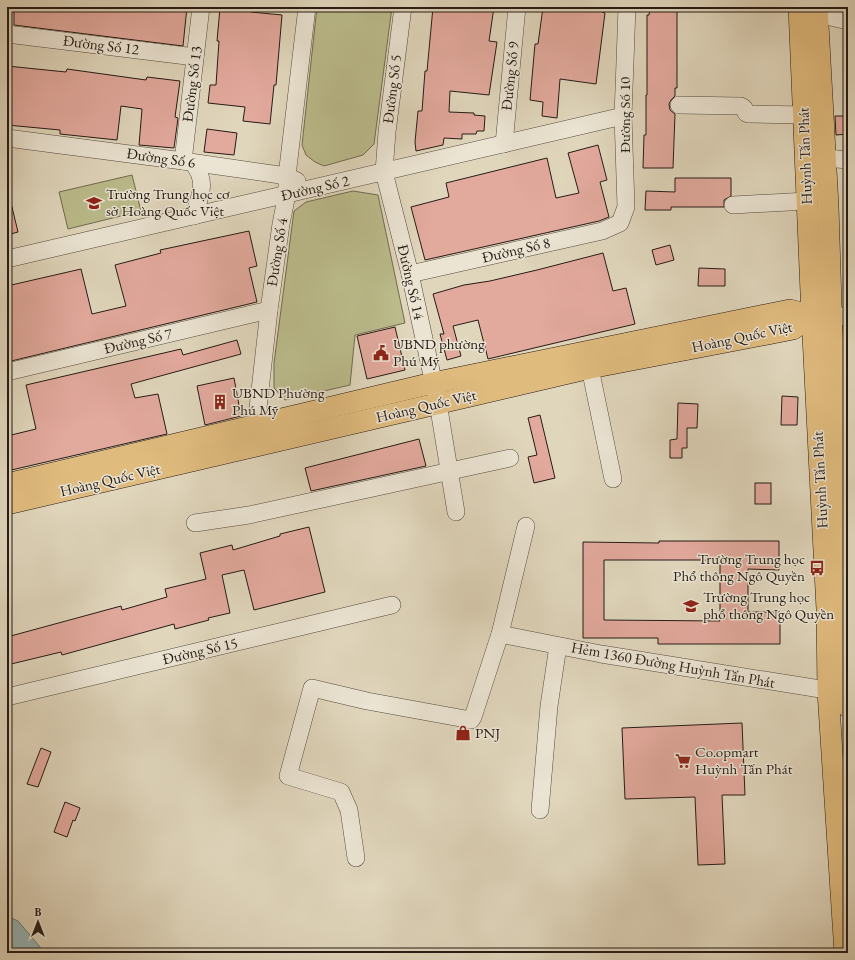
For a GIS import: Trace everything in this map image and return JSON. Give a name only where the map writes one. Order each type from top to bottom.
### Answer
[{"type":"main road","name":"Huỳnh Tấn Phát","points":[[811,9],[810,49],[804,115],[807,201],[830,316]]},
{"type":"main road","name":"Huỳnh Tấn Phát","points":[[810,49],[826,158],[830,316],[827,609],[841,697],[845,953]]},
{"type":"main road","name":"Hoàng Quốc Việt","points":[[7,484],[433,383],[790,310],[830,316]]},
{"type":"main road","name":"Hoàng Quốc Việt","points":[[7,504],[590,368],[793,329],[830,316]]},
{"type":"street","name":"Đường Số 13","points":[[188,162],[195,57],[201,7]]},
{"type":"street","name":"Đường Số 4","points":[[256,426],[269,310],[281,224],[287,194],[287,176],[307,7]]},
{"type":"street","name":"Đường Số 5","points":[[384,172],[387,132],[403,7]]},
{"type":"street","name":"Đường Số 9","points":[[504,144],[517,7]]},
{"type":"street","name":"Đường Số 10","points":[[620,223],[626,207],[623,116],[627,7]]},
{"type":"street","points":[[811,9],[848,21]]},
{"type":"street","name":"Đường Số 12","points":[[7,34],[195,57]]},
{"type":"street","points":[[679,105],[741,106],[748,114],[804,115]]},
{"type":"street","name":"Đường Số 2","points":[[7,259],[623,116]]},
{"type":"street","name":"Đường Số 6","points":[[7,138],[287,176],[311,189]]},
{"type":"street","points":[[826,158],[848,160]]},
{"type":"street","points":[[188,162],[199,170],[201,178],[202,190],[194,216]]},
{"type":"street","name":"Đường Số 14","points":[[384,172],[410,274],[438,403],[456,512]]},
{"type":"street","points":[[733,206],[807,201]]},
{"type":"street","name":"Đường Số 8","points":[[410,274],[602,231],[620,223]]},
{"type":"street","name":"Đường Số 7","points":[[7,372],[269,310]]},
{"type":"street","points":[[590,368],[614,479]]},
{"type":"street","points":[[195,523],[257,513],[510,458]]},
{"type":"street","points":[[356,858],[349,810],[340,792],[288,776],[312,688],[367,701],[471,720],[474,717],[500,634],[526,526]]},
{"type":"street","name":"Đường Số 15","points":[[7,697],[392,605]]},
{"type":"street","name":"Hẻm 1360 Đường Huỳnh Tấn Phát","points":[[500,634],[601,654],[841,697]]},
{"type":"street","points":[[540,810],[549,706],[558,646]]},
{"type":"green space","points":[[317,7],[392,7],[374,144],[363,155],[324,166],[315,162],[306,155],[302,145]]},
{"type":"green space","points":[[132,175],[141,211],[68,229],[59,192]]},
{"type":"green space","points":[[353,191],[378,195],[405,323],[355,335],[350,385],[285,400],[274,388],[274,363],[294,211],[306,202]]},
{"type":"water","points":[[7,916],[18,921],[45,953],[7,953]]},
{"type":"building","points":[[14,7],[187,7],[183,46],[14,25]]},
{"type":"building","points":[[433,7],[494,7],[489,41],[497,42],[489,95],[450,91],[449,112],[474,113],[474,115],[485,116],[484,131],[477,131],[476,134],[462,134],[462,139],[444,138],[443,145],[416,151],[415,142],[418,111],[422,111],[425,71],[427,71]]},
{"type":"building","points":[[543,7],[602,7],[602,12],[605,13],[596,84],[560,79],[557,118],[542,116],[543,102],[530,100],[535,44],[538,44]]},
{"type":"building","points":[[650,7],[677,7],[677,88],[675,88],[675,96],[669,104],[670,110],[675,114],[673,168],[643,168],[644,135],[646,135],[647,15],[649,15]]},
{"type":"building","points":[[220,8],[251,10],[251,12],[282,15],[276,85],[274,85],[270,124],[243,121],[245,107],[208,103],[210,85],[216,85],[219,41],[217,41]]},
{"type":"building","points":[[7,66],[66,72],[67,69],[146,80],[147,77],[180,81],[175,117],[178,118],[174,148],[139,145],[142,109],[121,106],[117,140],[60,134],[60,130],[7,125]]},
{"type":"building","points":[[835,116],[848,116],[848,134],[836,135]]},
{"type":"building","points":[[207,129],[237,133],[234,155],[204,152]]},
{"type":"building","points":[[598,145],[607,180],[600,182],[609,217],[599,221],[425,260],[411,207],[449,197],[446,183],[547,158],[556,198],[579,193],[568,153]]},
{"type":"building","points":[[675,178],[731,178],[731,196],[724,200],[724,207],[671,207],[671,210],[645,210],[646,191],[675,192]]},
{"type":"building","points":[[7,203],[11,203],[18,232],[7,235]]},
{"type":"building","points":[[249,231],[257,266],[249,268],[257,302],[7,362],[7,286],[81,269],[92,314],[126,306],[115,265],[161,253],[160,250]]},
{"type":"building","points":[[670,245],[674,260],[656,265],[652,250]]},
{"type":"building","points":[[603,253],[613,291],[626,288],[635,324],[488,359],[478,320],[453,326],[461,356],[447,360],[440,334],[444,334],[433,294],[464,285],[490,281]]},
{"type":"building","points":[[699,268],[725,269],[725,286],[698,286]]},
{"type":"building","name":"UBND phường Phú Mỹ","points":[[395,327],[405,370],[367,379],[357,336]]},
{"type":"building","points":[[237,340],[241,354],[131,384],[135,398],[158,394],[167,434],[7,471],[7,436],[36,429],[26,385],[181,349],[183,355]]},
{"type":"building","name":"UBND Phường Phú Mỹ","points":[[234,378],[241,416],[205,425],[197,386]]},
{"type":"building","points":[[782,396],[798,397],[797,425],[781,425]]},
{"type":"building","points":[[678,403],[698,404],[697,428],[687,428],[687,448],[682,448],[682,458],[670,458],[670,440],[677,439]]},
{"type":"building","points":[[540,415],[555,478],[534,483],[528,457],[537,455],[528,418]]},
{"type":"building","points":[[419,439],[426,466],[311,491],[305,468]]},
{"type":"building","points":[[755,483],[771,483],[771,504],[755,504]]},
{"type":"building","points":[[309,527],[325,592],[254,610],[244,570],[222,575],[230,613],[208,618],[209,620],[175,629],[174,624],[62,655],[61,652],[7,665],[7,637],[121,606],[122,610],[167,597],[165,589],[206,579],[200,553],[232,545],[233,550],[280,536],[280,534]]},
{"type":"building","points":[[659,541],[779,541],[779,570],[748,569],[748,612],[780,612],[780,644],[658,644],[658,638],[583,638],[583,542],[659,543]],"holes":[[[604,560],[720,560],[720,621],[604,620]]]},
{"type":"building","name":"Co.opmart Huỳnh Tấn Phát","points":[[742,723],[745,795],[722,795],[725,864],[698,865],[695,797],[625,799],[622,728]]},
{"type":"building","points":[[41,748],[51,752],[38,787],[27,784]]},
{"type":"building","points":[[65,802],[80,808],[75,821],[73,820],[67,837],[54,832]]},
{"type":"place","name":"Trường Trung học cơ sở Hoàng Quốc Việt","points":[[94,203]]},
{"type":"place","name":"UBND phường Phú Mỹ","points":[[381,353]]},
{"type":"place","name":"UBND Phường Phú Mỹ","points":[[220,402]]},
{"type":"place","name":"Trường Trung học Phổ thông Ngô Quyền","points":[[817,568]]},
{"type":"place","name":"Trường Trung học phổ thông Ngô Quyền","points":[[691,606]]},
{"type":"place","name":"PNJ","points":[[463,733]]},
{"type":"place","name":"Co.opmart Huỳnh Tấn Phát","points":[[683,761]]}]
